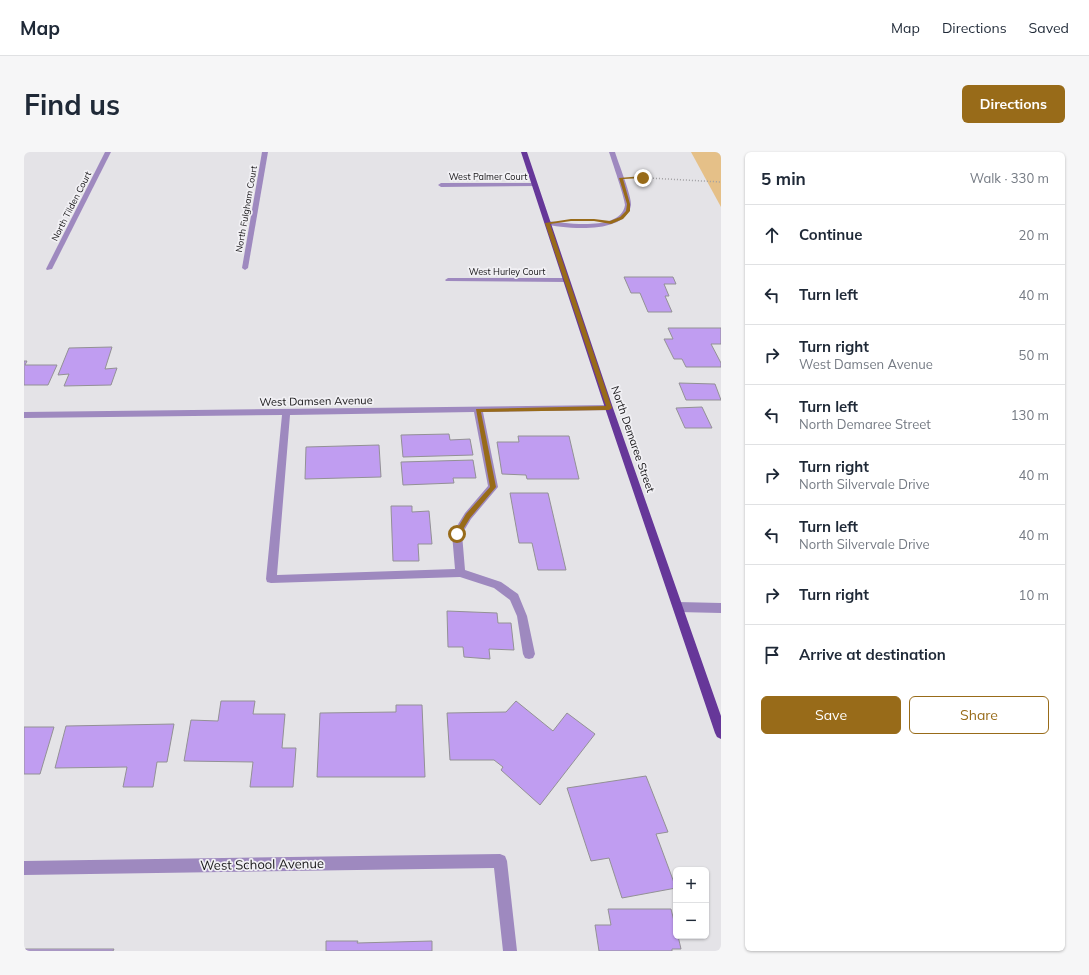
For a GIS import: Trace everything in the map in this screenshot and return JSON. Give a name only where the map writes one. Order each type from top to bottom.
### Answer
[{"type":"main road","name":"North Demaree Street","points":[[524,152],[609,408],[721,733]]},
{"type":"street","name":"North Tilden Court","points":[[49,269],[108,152]]},
{"type":"street","name":"North Fulgham Court","points":[[245,268],[265,152]]},
{"type":"street","points":[[547,223],[574,226],[597,226],[622,218],[628,211],[628,204],[612,152]]},
{"type":"street","name":"West Palmer Court","points":[[441,185],[535,185]]},
{"type":"street","name":"West Hurley Court","points":[[448,280],[567,280]]},
{"type":"street","name":"West Damsen Avenue","points":[[24,415],[609,408]]},
{"type":"street","points":[[460,573],[457,534],[468,516],[493,487],[478,410]]},
{"type":"street","points":[[286,412],[271,579],[460,573],[497,584],[514,597],[522,616],[529,654]]},
{"type":"street","points":[[678,607],[721,608]]},
{"type":"street","name":"West School Avenue","points":[[24,868],[500,861],[510,951]]},
{"type":"path","points":[[621,178],[721,182]]},
{"type":"shaded area","points":[[691,152],[721,152],[721,207]]},
{"type":"building","points":[[624,277],[673,277],[676,284],[664,284],[669,296],[665,296],[672,312],[648,312],[640,293],[631,293]]},
{"type":"building","points":[[668,328],[721,328],[721,344],[711,344],[721,363],[721,367],[686,367],[682,359],[674,359],[664,339],[673,339]]},
{"type":"building","points":[[112,347],[105,369],[117,368],[111,385],[64,386],[69,374],[58,375],[69,348]]},
{"type":"building","points":[[24,361],[27,361],[25,365],[57,365],[48,385],[24,385]]},
{"type":"building","points":[[679,383],[715,384],[721,400],[686,400]]},
{"type":"building","points":[[702,407],[712,428],[685,428],[676,408]]},
{"type":"building","points":[[449,434],[450,440],[470,439],[473,455],[403,457],[401,435]]},
{"type":"building","points":[[518,436],[569,436],[579,479],[527,479],[526,475],[502,474],[497,442],[519,442]]},
{"type":"building","points":[[379,445],[381,477],[305,479],[306,447]]},
{"type":"building","points":[[473,460],[476,478],[453,478],[454,483],[403,485],[401,462]]},
{"type":"building","points":[[510,493],[548,493],[566,570],[538,570],[532,543],[519,543]]},
{"type":"building","points":[[391,506],[412,506],[412,512],[429,511],[432,544],[418,544],[419,561],[393,561]]},
{"type":"building","points":[[447,611],[497,613],[498,623],[511,623],[514,650],[489,649],[490,659],[464,657],[463,647],[448,647]]},
{"type":"building","points":[[221,701],[255,701],[253,714],[285,714],[282,748],[296,748],[293,787],[250,787],[253,762],[184,761],[191,720],[218,721]]},
{"type":"building","points":[[516,701],[553,731],[567,713],[595,734],[540,805],[501,770],[503,767],[494,760],[450,760],[447,713],[506,712]]},
{"type":"building","points":[[396,705],[422,705],[425,777],[317,777],[320,713],[396,712]]},
{"type":"building","points":[[174,724],[167,762],[157,762],[153,787],[123,787],[127,767],[55,768],[66,726]]},
{"type":"building","points":[[24,727],[54,727],[40,774],[24,774]]},
{"type":"building","points":[[646,776],[668,832],[656,834],[673,880],[673,889],[622,898],[609,858],[591,861],[567,788]]},
{"type":"building","points":[[608,909],[671,909],[673,917],[673,939],[679,939],[681,949],[672,949],[672,951],[599,951],[595,925],[611,925]]},
{"type":"building","points":[[326,941],[358,941],[357,943],[432,941],[432,951],[326,951]]},
{"type":"building","points":[[24,949],[114,949],[113,951],[24,951]]},
{"type":"route","points":[[457,534],[468,516],[493,487],[478,410],[609,408],[547,223],[571,220],[611,222],[622,218],[628,211],[628,204],[621,178],[643,178]]}]
